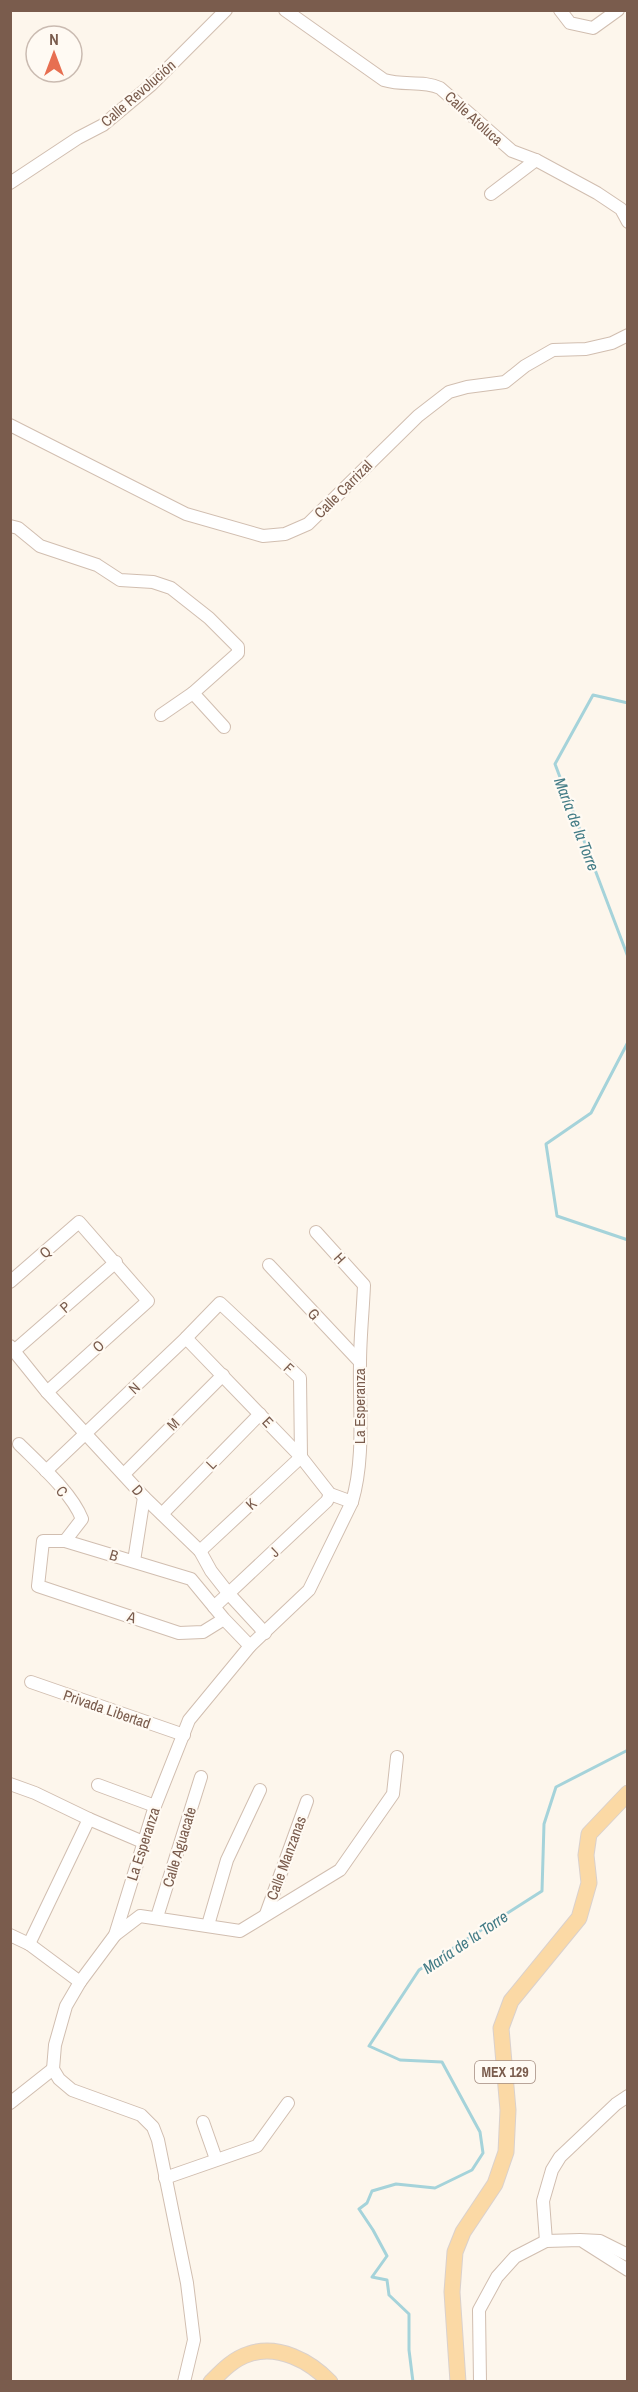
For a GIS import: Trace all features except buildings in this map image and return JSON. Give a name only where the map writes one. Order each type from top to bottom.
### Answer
[{"type":"main road","name":"MEX 129","points":[[458,2382],[452,2292],[455,2252],[463,2232],[495,2184],[506,2152],[508,2110],[501,2028],[511,2001],[579,1918],[589,1883],[586,1856],[589,1834],[627,1793]]},
{"type":"main road","points":[[211,2382],[230,2364],[249,2354],[265,2352],[283,2353],[302,2360],[330,2382]]},
{"type":"street","name":"Calle Revolución","points":[[10,183],[78,138],[103,125],[151,85],[226,10]]},
{"type":"street","name":"Calle Atoluca","points":[[285,10],[384,80],[397,84],[431,84],[441,88],[512,151],[536,160],[597,193],[621,209],[627,222]]},
{"type":"street","points":[[560,10],[570,23],[593,27],[618,10]]},
{"type":"street","points":[[491,194],[536,160]]},
{"type":"street","name":"Calle Carrizal","points":[[10,425],[186,514],[263,536],[285,534],[308,524],[418,416],[449,393],[467,387],[505,382],[525,366],[554,350],[586,349],[612,343],[627,335]]},
{"type":"street","points":[[10,526],[18,528],[40,546],[97,565],[120,580],[153,582],[171,588],[208,618],[238,647],[238,653],[193,693],[161,715]]},
{"type":"street","points":[[193,693],[224,727]]},
{"type":"street","name":"Q","points":[[10,1282],[79,1222],[116,1262]]},
{"type":"street","name":"H","points":[[316,1232],[364,1285]]},
{"type":"street","name":"O","points":[[47,1392],[148,1301],[116,1262]]},
{"type":"street","name":"P","points":[[12,1349],[116,1262]]},
{"type":"street","name":"G","points":[[269,1265],[360,1362]]},
{"type":"street","name":"La Esperanza","points":[[53,2069],[55,2045],[66,2006],[80,1982],[115,1935],[155,1806],[189,1720],[250,1646],[309,1590],[352,1502],[356,1487],[360,1438],[360,1362],[364,1285]]},
{"type":"street","name":"N","points":[[46,1471],[220,1303]]},
{"type":"street","name":"F","points":[[220,1303],[300,1378],[301,1457]]},
{"type":"street","name":"E","points":[[186,1338],[301,1457],[330,1494]]},
{"type":"street","name":"D","points":[[12,1349],[47,1392],[144,1497],[200,1551],[211,1571],[229,1594],[265,1633]]},
{"type":"street","name":"M","points":[[124,1474],[223,1375]]},
{"type":"street","name":"L","points":[[162,1514],[260,1414]]},
{"type":"street","name":"C","points":[[20,1444],[79,1510],[82,1519],[65,1541]]},
{"type":"street","name":"K","points":[[200,1551],[301,1457]]},
{"type":"street","points":[[330,1494],[352,1502]]},
{"type":"street","name":"J","points":[[214,1607],[327,1501],[330,1494]]},
{"type":"street","points":[[134,1561],[144,1497]]},
{"type":"street","name":"A","points":[[65,1541],[44,1541],[38,1586],[179,1633],[203,1632],[224,1619]]},
{"type":"street","name":"B","points":[[65,1541],[191,1579],[214,1607]]},
{"type":"street","points":[[214,1607],[250,1646]]},
{"type":"street","name":"Privada Libertad","points":[[31,1682],[184,1735]]},
{"type":"street","points":[[115,1935],[140,1916],[240,1931],[340,1870],[393,1794],[397,1757]]},
{"type":"street","name":"Calle Aguacate","points":[[157,1917],[201,1777]]},
{"type":"street","points":[[10,1784],[143,1842]]},
{"type":"street","points":[[98,1785],[155,1806]]},
{"type":"street","points":[[208,1925],[227,1860],[260,1790]]},
{"type":"street","name":"Calle Manzanas","points":[[266,1914],[307,1801]]},
{"type":"street","points":[[29,1944],[88,1819]]},
{"type":"street","points":[[10,1935],[29,1944],[80,1982]]},
{"type":"street","points":[[10,2103],[53,2069],[59,2079],[72,2090],[141,2115],[153,2127],[158,2140],[187,2283],[194,2340],[184,2382]]},
{"type":"street","points":[[546,2241],[543,2201],[552,2170],[561,2157],[627,2096]]},
{"type":"street","points":[[165,2178],[257,2146],[288,2103]]},
{"type":"street","points":[[203,2122],[216,2159]]},
{"type":"street","points":[[580,2240],[627,2270]]},
{"type":"street","points":[[480,2382],[479,2310],[497,2277],[515,2257],[546,2241],[580,2240],[600,2241],[627,2255]]},
{"type":"waterway","name":"María de la Torre","points":[[628,703],[593,695],[555,764],[628,957]]},
{"type":"waterway","name":"María de la Torre","points":[[628,1042],[591,1113],[546,1144],[557,1216],[628,1240]]},
{"type":"waterway","name":"María de la Torre","points":[[413,2382],[409,2350],[409,2314],[389,2295],[387,2280],[372,2277],[387,2256],[359,2209],[367,2203],[372,2191],[396,2184],[435,2188],[472,2170],[483,2153],[480,2132],[442,2062],[400,2060],[369,2046],[419,1970],[542,1891],[544,1824],[556,1787],[628,1750]]}]
